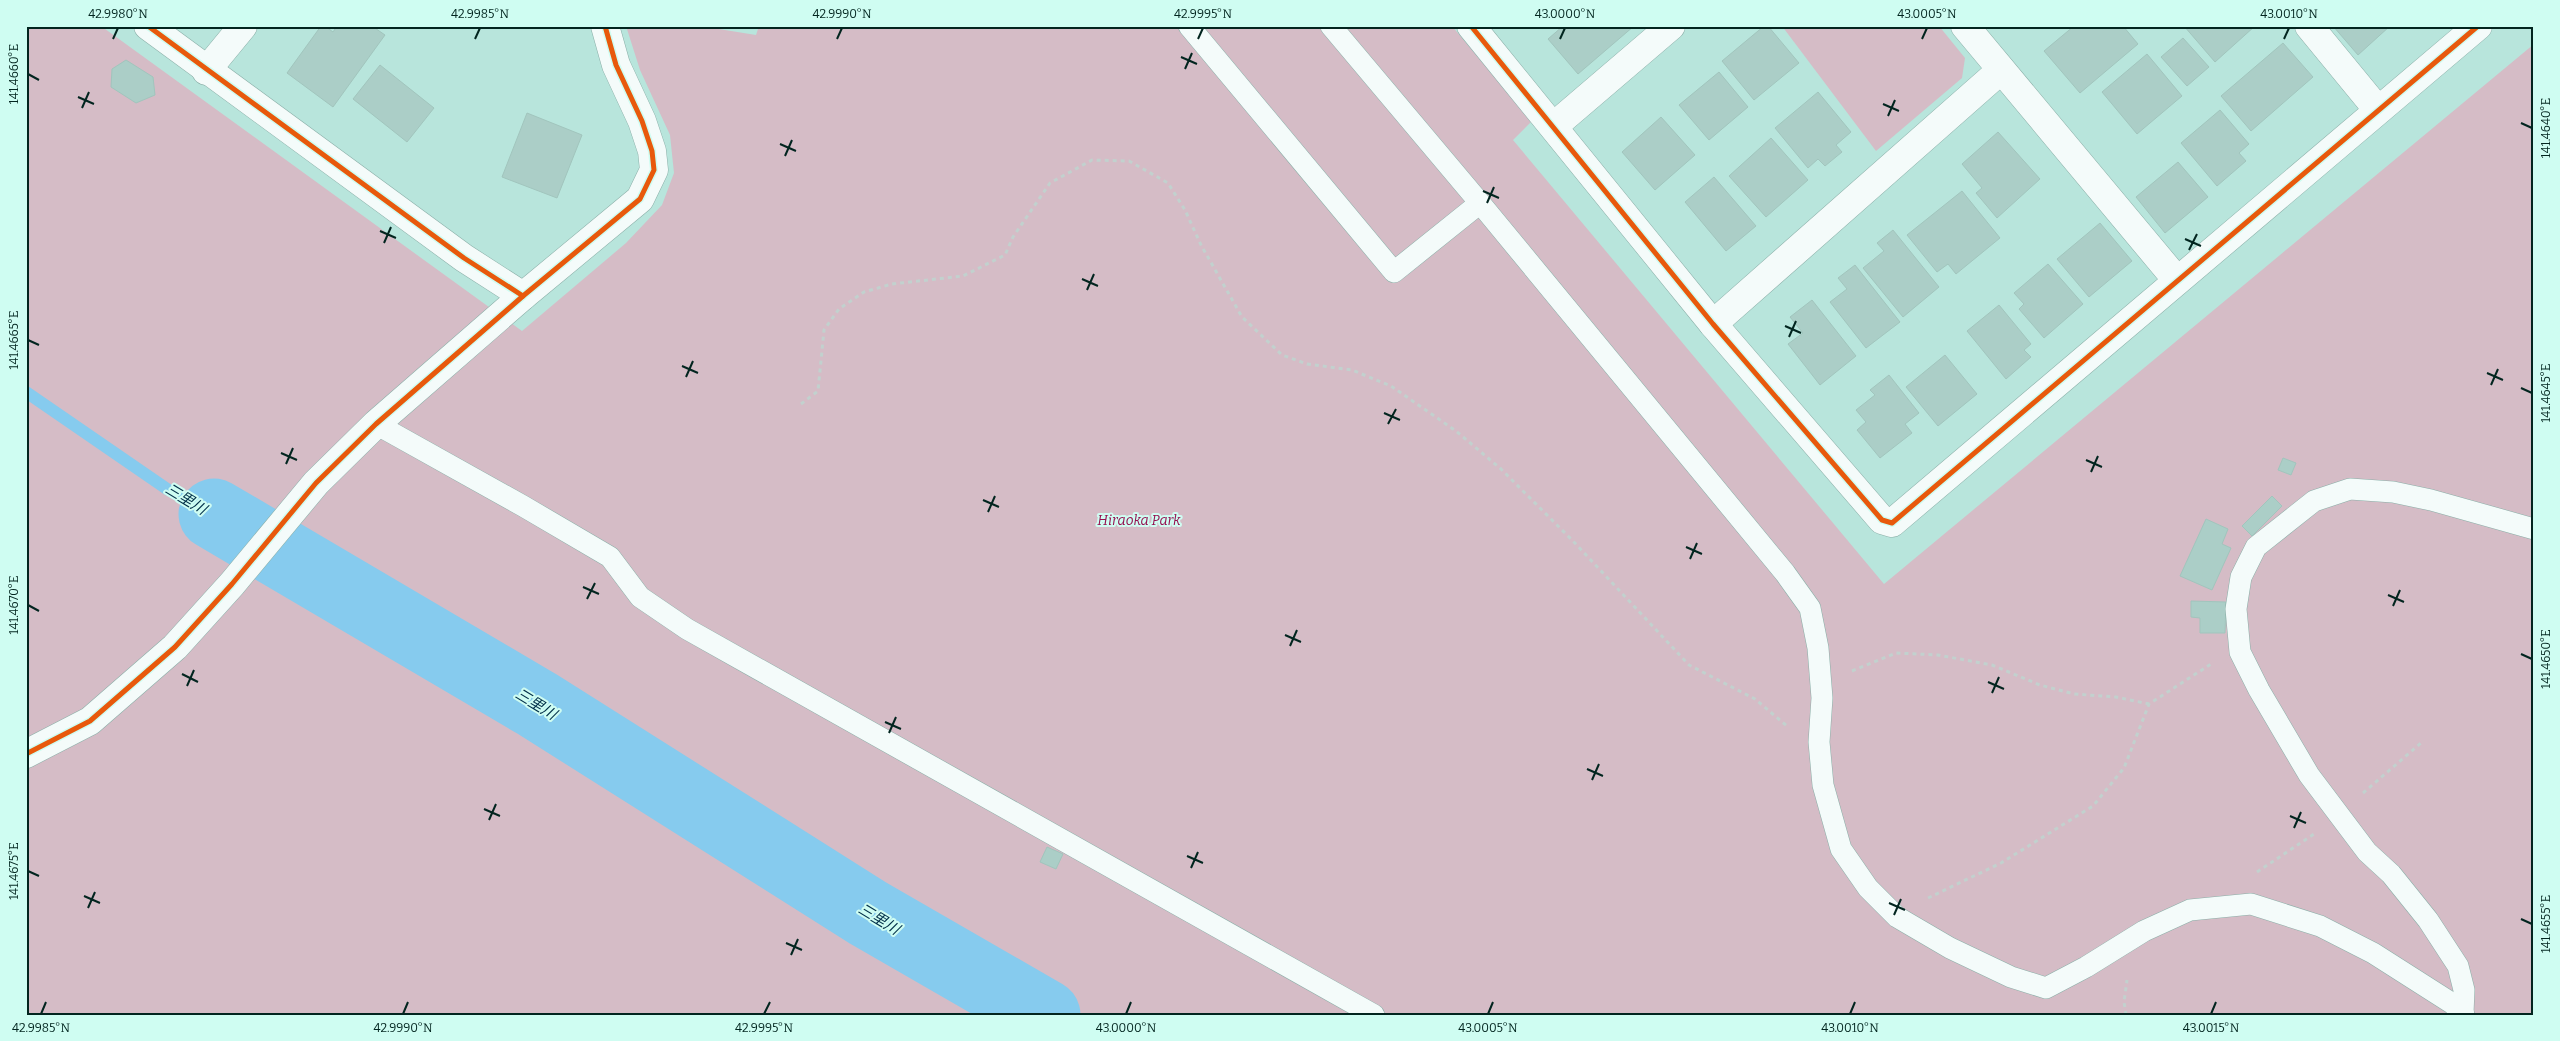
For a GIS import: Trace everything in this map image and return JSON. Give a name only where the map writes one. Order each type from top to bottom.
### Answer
[{"type":"street","points":[[148,26],[206,71],[464,258],[523,296]]},
{"type":"street","points":[[206,71],[243,26]]},
{"type":"street","points":[[26,754],[90,722],[175,647],[232,584],[316,483],[376,424],[523,296],[640,199],[654,170],[652,151],[642,121],[616,65],[605,26]]},
{"type":"street","points":[[1471,26],[1713,324],[1882,520],[1892,523],[2176,279],[2478,26]]},
{"type":"street","points":[[1554,126],[1671,26]]},
{"type":"street","points":[[1965,26],[2176,279]]},
{"type":"street","points":[[2309,26],[2378,110]]},
{"type":"street","points":[[1713,324],[2001,70]]},
{"type":"lane","points":[[1189,26],[1394,272],[1480,203]]},
{"type":"lane","points":[[1331,26],[1480,203],[1785,574],[1810,608],[1818,648],[1821,683],[1820,742],[1823,785],[1841,849],[1868,888],[1893,913],[1950,948],[2011,977],[2046,988],[2086,967],[2144,931],[2190,910],[2251,904],[2320,926],[2373,953],[2453,1004],[2464,1014]]},
{"type":"lane","points":[[376,424],[610,557],[640,597],[687,630],[1374,1015]]},
{"type":"lane","points":[[2464,1014],[2464,990],[2458,966],[2428,920],[2391,874],[2367,852],[2309,775],[2240,652],[2236,609],[2241,577],[2256,546],[2314,501],[2350,489],[2393,492],[2431,500],[2534,529]]},
{"type":"path","points":[[801,404],[818,391],[824,330],[839,309],[864,292],[892,284],[963,276],[1005,255],[1013,237],[1050,183],[1092,160],[1129,161],[1168,183],[1185,210],[1201,245],[1242,317],[1282,355],[1307,364],[1352,370],[1391,386],[1456,431],[1501,469],[1573,541],[1690,665],[1755,699],[1794,732],[1820,742]]},
{"type":"path","points":[[1893,913],[2001,863],[2092,806],[2124,768],[2149,704],[2216,661],[2240,652]]},
{"type":"path","points":[[1821,683],[1896,653],[1938,655],[1992,665],[2040,685],[2074,694],[2116,698],[2149,704]]},
{"type":"green space","name":"Hiraoka Park","points":[[26,26],[101,26],[522,331],[626,243],[662,205],[674,173],[670,135],[640,70],[626,26],[700,26],[756,35],[759,26],[1452,26],[1532,121],[1513,140],[1884,584],[2534,44],[2534,1015],[26,1015]]},
{"type":"green space","points":[[1782,26],[1939,26],[1965,58],[1962,78],[1876,151]]},
{"type":"building","points":[[321,26],[325,26],[333,32],[337,26],[372,26],[385,35],[333,107],[287,73]]},
{"type":"building","points":[[1563,26],[1634,26],[1578,74],[1548,39]]},
{"type":"building","points":[[1764,26],[1768,26],[1799,63],[1754,100],[1722,61]]},
{"type":"building","points":[[2074,26],[2123,26],[2138,44],[2080,93],[2044,51]]},
{"type":"building","points":[[2184,26],[2255,26],[2215,62]]},
{"type":"building","points":[[2333,26],[2390,26],[2358,55]]},
{"type":"building","points":[[2183,38],[2209,67],[2187,86],[2161,57]]},
{"type":"building","points":[[2283,43],[2313,77],[2251,131],[2221,96]]},
{"type":"building","points":[[2147,54],[2182,96],[2137,134],[2102,92]]},
{"type":"building","points":[[126,60],[153,77],[155,95],[136,103],[111,87],[112,69]]},
{"type":"building","points":[[380,65],[434,108],[407,142],[353,99]]},
{"type":"building","points":[[1719,72],[1748,107],[1709,140],[1679,105]]},
{"type":"building","points":[[1818,92],[1851,132],[1836,145],[1842,152],[1825,166],[1818,159],[1808,168],[1775,128]]},
{"type":"building","points":[[2220,110],[2249,144],[2239,153],[2246,161],[2217,186],[2181,143]]},
{"type":"building","points":[[527,113],[582,135],[557,198],[502,177]]},
{"type":"building","points":[[1661,117],[1695,155],[1655,190],[1622,152]]},
{"type":"building","points":[[1998,132],[2040,179],[1997,218],[1976,193],[1982,188],[1962,164]]},
{"type":"building","points":[[1771,138],[1808,180],[1766,217],[1729,176]]},
{"type":"building","points":[[2178,162],[2208,197],[2165,233],[2136,197]]},
{"type":"building","points":[[1714,177],[1756,226],[1726,251],[1685,202]]},
{"type":"building","points":[[1962,191],[2000,238],[1956,274],[1948,264],[1937,272],[1907,235]]},
{"type":"building","points":[[2100,223],[2132,261],[2089,297],[2057,259]]},
{"type":"building","points":[[1893,230],[1939,287],[1903,317],[1863,268],[1884,251],[1877,243]]},
{"type":"building","points":[[2048,264],[2083,304],[2044,338],[2019,309],[2024,304],[2014,293]]},
{"type":"building","points":[[1855,265],[1900,322],[1866,348],[1830,302],[1847,289],[1838,278]]},
{"type":"building","points":[[1812,300],[1856,356],[1820,385],[1788,344],[1803,333],[1790,317]]},
{"type":"building","points":[[1999,305],[2031,344],[2024,350],[2031,357],[2006,379],[1967,331]]},
{"type":"building","points":[[1945,355],[1977,394],[1938,426],[1906,387]]},
{"type":"building","points":[[1889,375],[1919,413],[1905,424],[1912,433],[1880,458],[1857,430],[1866,422],[1856,410],[1875,395],[1870,390]]},
{"type":"building","points":[[2283,458],[2296,463],[2291,475],[2278,470]]},
{"type":"building","points":[[2272,496],[2282,506],[2252,536],[2242,526]]},
{"type":"building","points":[[2206,519],[2228,529],[2222,544],[2231,548],[2212,590],[2180,576]]},
{"type":"building","points":[[2191,601],[2226,602],[2225,633],[2200,633],[2200,618],[2191,617]]},
{"type":"building","points":[[1047,847],[1063,854],[1056,869],[1040,862]]},
{"type":"waterway","name":"三里川","points":[[26,392],[167,489],[214,514]]},
{"type":"waterway","name":"三里川","points":[[214,514],[537,704],[868,913],[1045,1015]]},
{"type":"cycle path","points":[[148,26],[464,258],[523,296]]},
{"type":"cycle path","points":[[26,754],[90,721],[175,647],[232,584],[316,483],[376,424],[523,296],[640,199],[654,170],[652,151],[642,121],[616,65],[605,26]]},
{"type":"cycle path","points":[[1471,26],[1713,324],[1882,520],[1892,523],[2478,26]]}]
